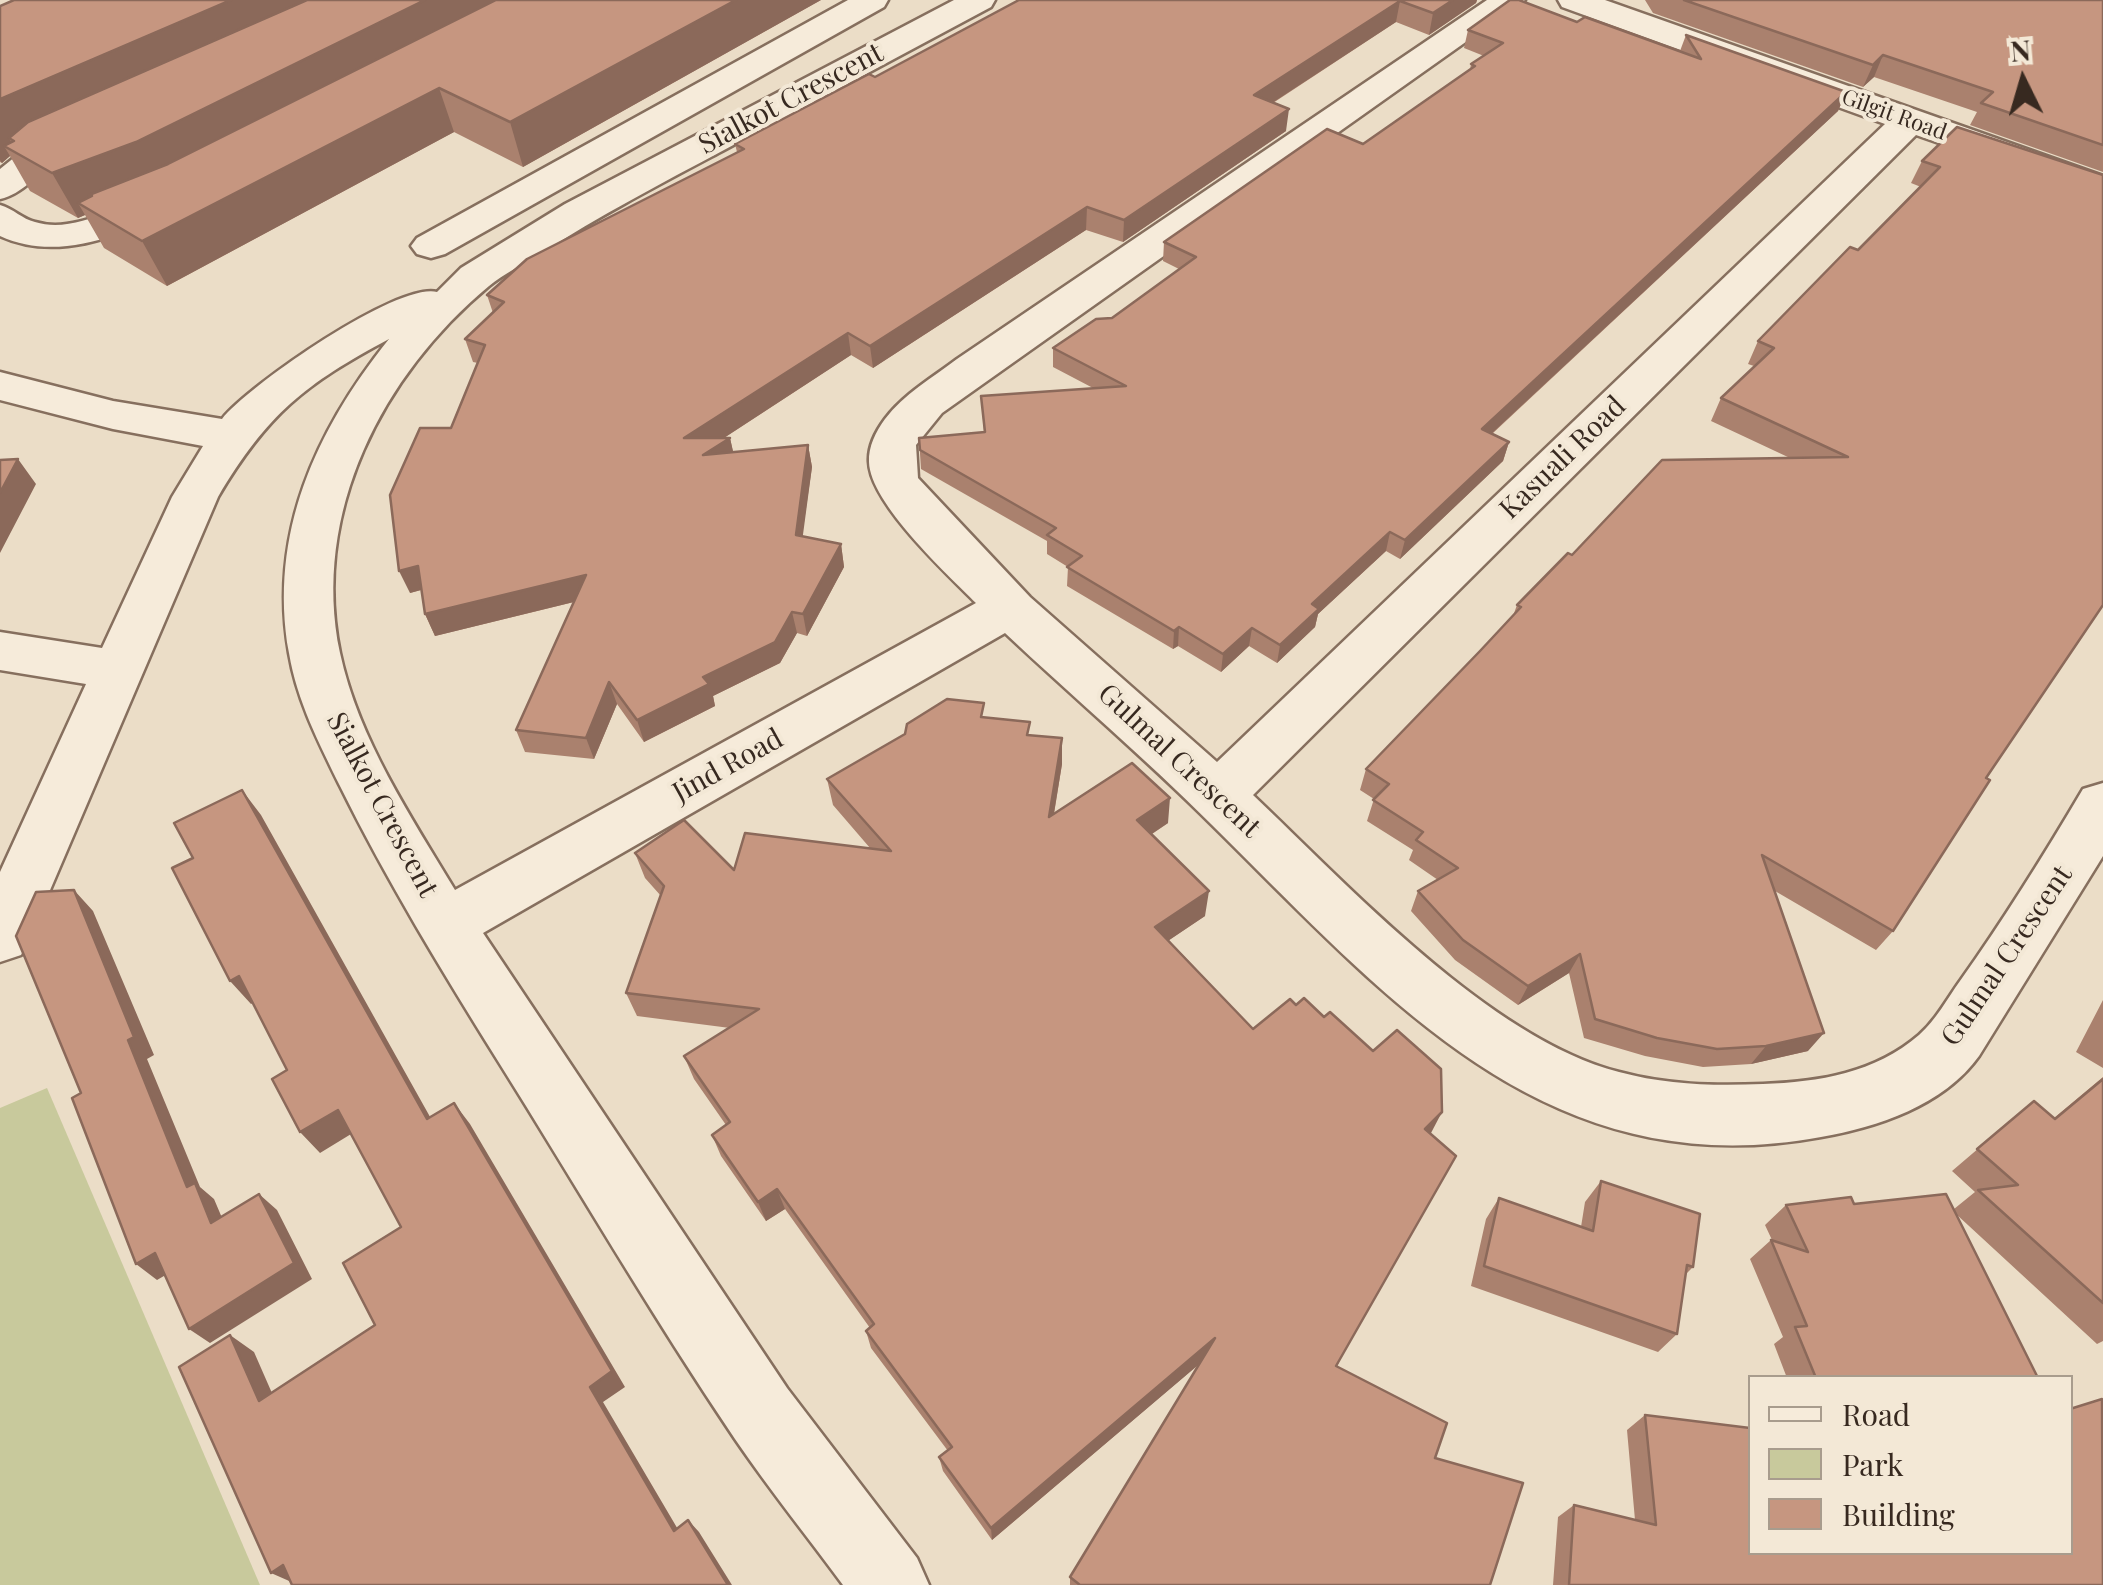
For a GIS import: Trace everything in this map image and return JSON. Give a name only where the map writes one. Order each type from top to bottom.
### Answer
[{"type":"street","points":[[431,246],[872,0]]},
{"type":"street","name":"Sialkot Crescent","points":[[890,1585],[761,1414],[445,925],[394,838],[330,714],[314,651],[310,576],[319,500],[347,434],[374,387],[439,310],[475,276],[579,212],[979,0]]},
{"type":"street","name":"Gulmal Crescent","points":[[1509,0],[999,350],[898,431],[890,450],[896,482],[1010,607],[1218,795],[1456,1019],[1522,1062],[1581,1092],[1689,1117],[1763,1116],[1851,1104],[1895,1086],[1944,1054],[2034,926],[2103,805]]},
{"type":"street","name":"Gilgit Road","points":[[1574,0],[2103,188]]},
{"type":"street","points":[[0,188],[38,156],[123,117]]},
{"type":"street","name":"Kasuali Road","points":[[1218,795],[1908,121]]},
{"type":"street","points":[[0,218],[28,232],[71,235],[114,224],[191,190]]},
{"type":"street","points":[[0,937],[195,497],[247,419],[340,351],[475,276]]},
{"type":"street","points":[[0,386],[113,415],[247,419],[374,387]]},
{"type":"street","name":"Jind Road","points":[[445,925],[1010,607]]},
{"type":"street","points":[[0,651],[118,670]]},
{"type":"green space","points":[[47,1088],[260,1585],[0,1585],[0,1108]]},
{"type":"building","points":[[14,0],[231,0],[0,99],[0,6]]},
{"type":"building","points":[[307,0],[425,0],[136,142],[52,173],[4,146],[14,141],[9,138],[28,122]]},
{"type":"building","points":[[496,0],[736,0],[510,122],[439,88],[142,241],[78,203],[168,164]]},
{"type":"building","points":[[1019,0],[1453,0],[1433,13],[1400,1],[1254,95],[1289,109],[1124,220],[1087,207],[870,346],[848,333],[684,438],[730,438],[703,455],[808,445],[796,535],[841,544],[803,614],[792,612],[775,642],[703,677],[709,684],[637,720],[609,682],[586,738],[516,730],[586,575],[425,614],[418,566],[399,571],[390,495],[420,428],[451,428],[485,345],[465,339],[504,302],[487,295],[527,259],[744,149],[735,144],[869,74],[875,77]]},
{"type":"building","points":[[1510,0],[1577,22],[1585,17],[1701,59],[1686,35],[1846,92],[1482,429],[1509,442],[1405,540],[1390,532],[1312,604],[1319,609],[1280,645],[1252,628],[1223,654],[1179,627],[1174,631],[1067,567],[1082,556],[1047,535],[1056,528],[920,450],[919,438],[985,432],[981,396],[1126,386],[1053,348],[1096,319],[1112,318],[1196,257],[1164,242],[1327,129],[1363,144],[1475,66],[1471,64],[1503,43],[1468,30]]},
{"type":"building","points":[[1684,0],[2103,0],[2103,145],[1981,103],[1993,92],[1883,55],[1873,65]]},
{"type":"building","points":[[1957,127],[2103,175],[2103,605],[1986,778],[1990,780],[1893,931],[1762,855],[1824,1033],[1766,1046],[1717,1049],[1657,1038],[1595,1019],[1580,954],[1528,986],[1463,940],[1418,891],[1458,868],[1416,840],[1423,832],[1373,800],[1389,784],[1366,769],[1521,607],[1517,605],[1568,553],[1572,555],[1662,460],[1848,457],[1721,398],[1774,348],[1758,341],[1850,247],[1858,250],[1940,167],[1922,161]]},
{"type":"building","points":[[18,459],[0,493],[0,460]]},
{"type":"building","points":[[947,699],[984,703],[981,717],[1030,722],[1027,735],[1062,738],[1049,817],[1132,763],[1170,798],[1137,820],[1209,891],[1155,927],[1253,1029],[1290,999],[1296,1005],[1304,998],[1324,1017],[1330,1012],[1373,1051],[1397,1030],[1441,1069],[1442,1112],[1425,1129],[1456,1156],[1336,1366],[1447,1423],[1435,1458],[1523,1483],[1490,1585],[1080,1585],[1070,1577],[1215,1338],[991,1528],[939,1457],[952,1447],[866,1331],[874,1324],[777,1189],[758,1202],[712,1135],[730,1122],[684,1056],[759,1009],[626,993],[664,886],[635,853],[684,820],[734,870],[745,833],[891,851],[827,779],[905,734],[907,724]]},
{"type":"building","points":[[242,790],[427,1119],[454,1103],[612,1371],[590,1387],[674,1531],[688,1520],[728,1585],[292,1585],[283,1565],[271,1573],[179,1367],[230,1335],[259,1401],[375,1325],[343,1263],[401,1227],[338,1110],[300,1132],[272,1079],[287,1070],[239,976],[230,981],[172,868],[193,858],[174,823]]},
{"type":"building","points":[[74,890],[134,1037],[128,1040],[187,1187],[195,1183],[211,1223],[259,1194],[294,1263],[189,1329],[155,1253],[136,1264],[72,1098],[81,1093],[16,936],[36,892]]},
{"type":"building","points":[[2103,1079],[2103,1303],[1978,1190],[2018,1185],[1977,1149],[2034,1101],[2055,1119]]},
{"type":"building","points":[[1601,1181],[1700,1214],[1693,1267],[1687,1265],[1677,1334],[1484,1266],[1499,1198],[1593,1231]]},
{"type":"building","points":[[1946,1194],[2036,1375],[1815,1375],[1795,1327],[1807,1326],[1771,1240],[1808,1252],[1786,1205],[1851,1197],[1854,1204]]},
{"type":"building","points":[[2102,1399],[2103,1585],[1569,1585],[1574,1505],[1656,1525],[1645,1415],[1748,1428],[1748,1555],[2073,1555],[2073,1408]]}]
